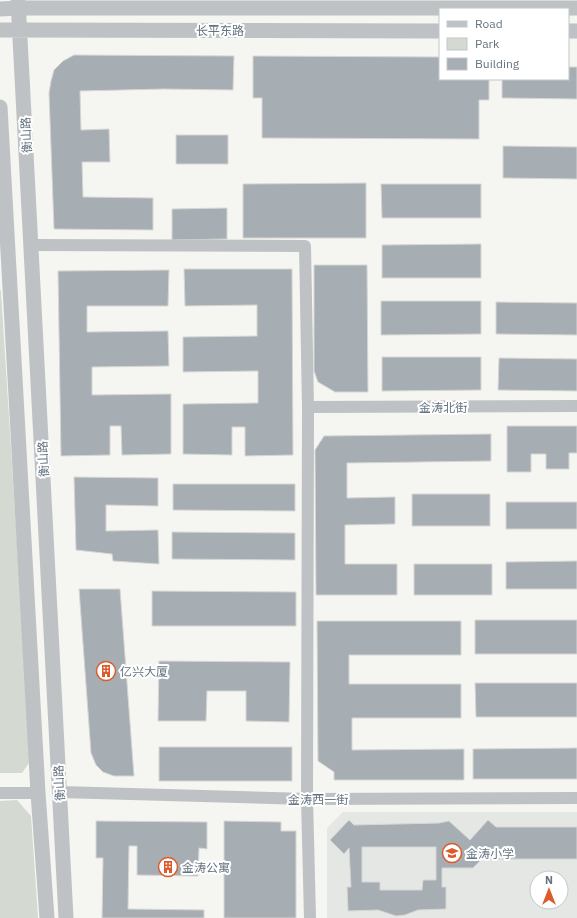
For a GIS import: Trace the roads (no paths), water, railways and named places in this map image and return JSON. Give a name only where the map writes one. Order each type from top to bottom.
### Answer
[{"type":"street","name":"长平东路","points":[[0,9],[19,4],[577,8]]},
{"type":"street","name":"衡山路","points":[[19,4],[66,918]]},
{"type":"street","name":"长平东路","points":[[0,30],[439,31]]},
{"type":"street","name":"衡山路","points":[[0,107],[4,246],[47,918]]},
{"type":"street","points":[[32,245],[305,246],[308,407],[307,799],[310,918]]},
{"type":"street","name":"金涛北街","points":[[308,407],[577,406]]},
{"type":"street","name":"金涛西一街","points":[[60,792],[307,799],[577,798]]},
{"type":"street","points":[[0,793],[38,793]]},
{"type":"place","name":"亿兴大厦","points":[[106,671]]},
{"type":"place","name":"金涛小学","points":[[452,853]]},
{"type":"place","name":"金涛公寓","points":[[168,867]]}]
